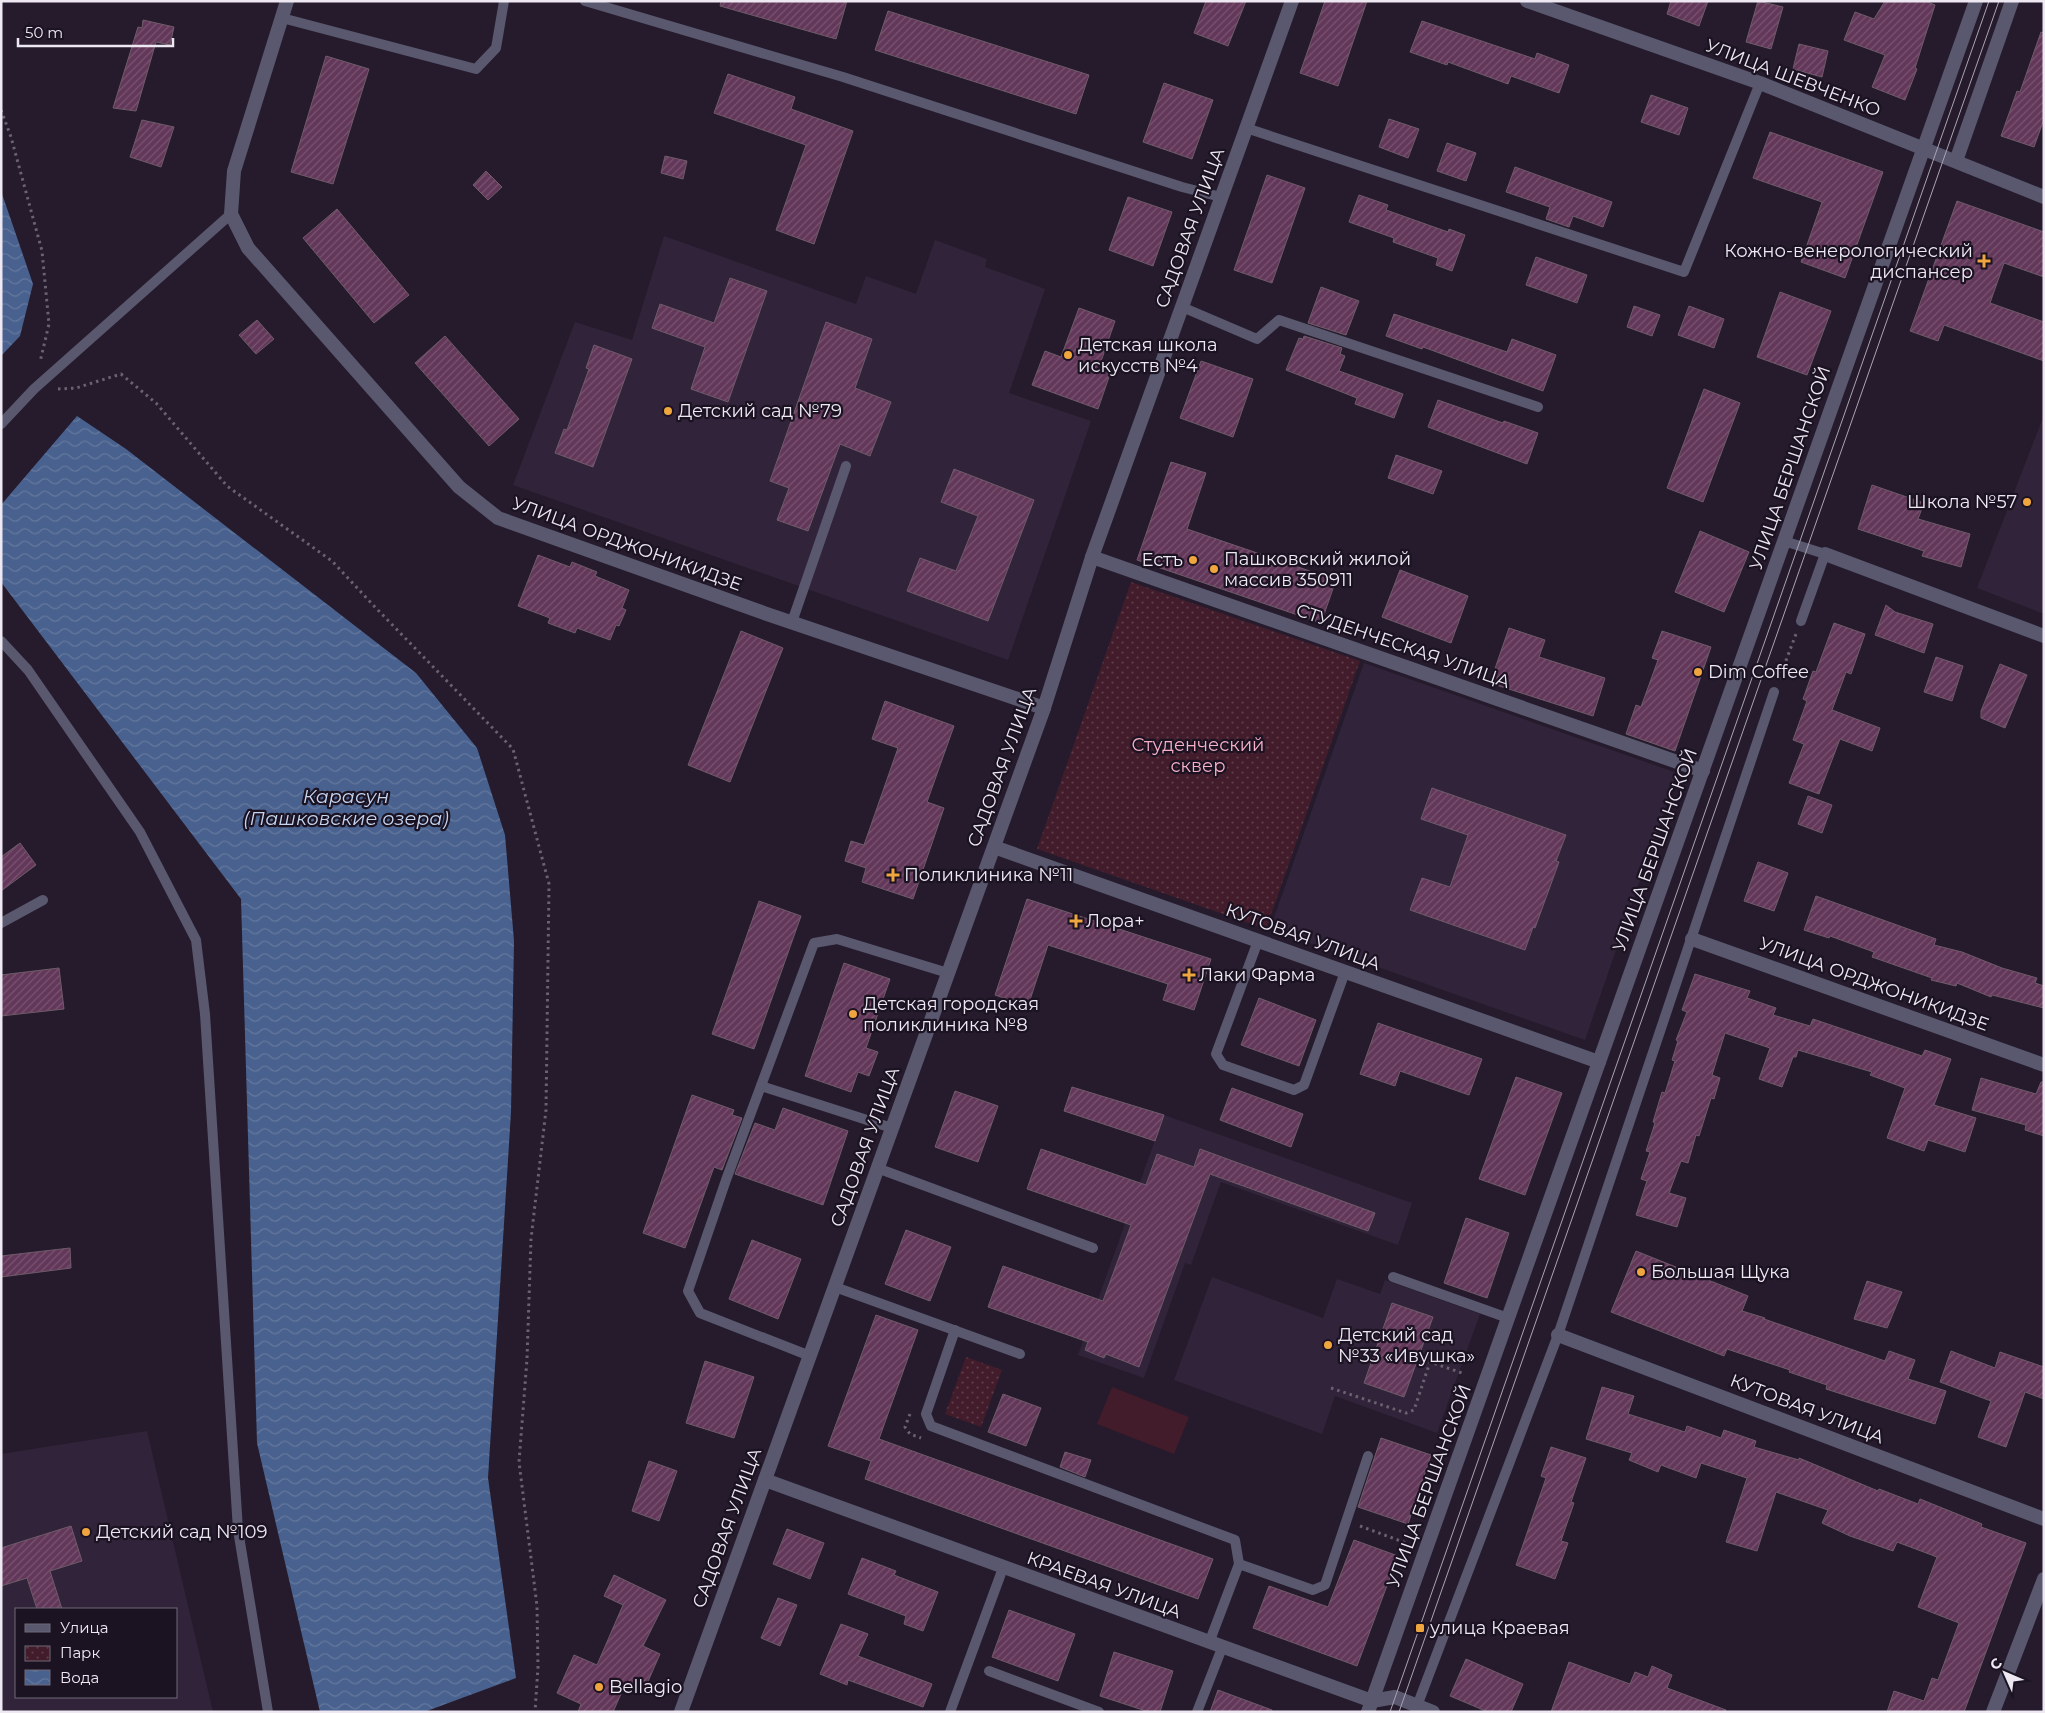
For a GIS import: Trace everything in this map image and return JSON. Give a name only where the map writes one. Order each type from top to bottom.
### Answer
[{"type":"street","points":[[231,214],[234,171],[287,1]]},
{"type":"street","name":"САДОВАЯ УЛИЦА","points":[[681,1712],[1044,708],[1092,557],[1292,1]]},
{"type":"street","name":"УЛИЦА ШЕВЧЕНКО","points":[[1526,1],[1760,83],[2044,197]]},
{"type":"street","name":"УЛИЦА БЕРШАНСКОЙ","points":[[1370,1706],[1976,1]]},
{"type":"street","points":[[1956,162],[2012,1]]},
{"type":"street","name":"УЛИЦА ОРДЖОНИКИДЗЕ","points":[[231,214],[248,248],[459,487],[498,518],[792,622],[1044,708]]},
{"type":"street","points":[[1825,554],[2044,636]]},
{"type":"street","name":"СТУДЕНЧЕСКАЯ УЛИЦА","points":[[1092,557],[1703,771]]},
{"type":"street","name":"КУТОВАЯ УЛИЦА","points":[[994,847],[1599,1062]]},
{"type":"street","name":"УЛИЦА ОРДЖОНИКИДЗЕ","points":[[1692,939],[2044,1066]]},
{"type":"street","name":"КУТОВАЯ УЛИЦА","points":[[1558,1335],[2044,1519]]},
{"type":"street","name":"КРАЕВАЯ УЛИЦА","points":[[765,1480],[1216,1646],[1370,1706],[1395,1697],[1433,1712]]},
{"type":"street","points":[[1994,1712],[2044,1580]]},
{"type":"lane","points":[[282,18],[476,69],[496,48],[504,1]]},
{"type":"lane","points":[[585,1],[843,77],[1182,187],[1221,197]]},
{"type":"lane","points":[[1246,128],[1684,272],[1760,83]]},
{"type":"lane","points":[[1,424],[34,389],[231,214]]},
{"type":"lane","points":[[1182,307],[1257,339],[1279,320],[1538,407]]},
{"type":"lane","points":[[792,622],[846,466]]},
{"type":"lane","points":[[1784,541],[1825,554],[1801,622]]},
{"type":"lane","points":[[1,641],[28,670],[140,832],[196,940],[205,1014],[238,1530],[268,1712]]},
{"type":"lane","points":[[1417,1706],[1558,1335],[1774,692]]},
{"type":"lane","points":[[1,923],[42,900]]},
{"type":"lane","points":[[810,1356],[700,1313],[688,1291],[761,1086],[814,942],[837,939],[948,973]]},
{"type":"lane","points":[[1258,940],[1216,1054],[1222,1065],[1294,1090],[1304,1085],[1345,972]]},
{"type":"lane","points":[[761,1086],[892,1128]]},
{"type":"lane","points":[[877,1168],[1093,1248]]},
{"type":"lane","points":[[1393,1277],[1508,1318]]},
{"type":"lane","points":[[834,1287],[1020,1354]]},
{"type":"lane","points":[[955,1330],[926,1414],[931,1426],[1235,1540],[1239,1564],[1198,1712]]},
{"type":"lane","points":[[1239,1564],[1313,1590],[1325,1585],[1368,1456]]},
{"type":"lane","points":[[950,1712],[1003,1568]]},
{"type":"lane","points":[[989,1671],[1099,1712]]},
{"type":"path","points":[[1,110],[11,137],[42,252],[49,324],[34,389]]},
{"type":"path","points":[[76,388],[121,374],[142,391],[156,403],[227,486],[332,561],[513,749],[549,884],[546,1110],[531,1239],[527,1359],[518,1462],[537,1606],[538,1667],[535,1712]]},
{"type":"path","points":[[1774,692],[1801,622]]},
{"type":"path","points":[[1331,1388],[1406,1413],[1414,1410],[1430,1362],[1466,1374]]},
{"type":"path","points":[[1347,1522],[1406,1543]]},
{"type":"shaded area","points":[[664,236],[856,304],[866,276],[916,294],[935,240],[987,259],[985,267],[1045,289],[1009,393],[1091,421],[1008,660],[513,485],[575,322],[632,340]]},
{"type":"shaded area","name":"Школа №57","points":[[2044,415],[2044,614],[1977,588]]},
{"type":"shaded area","points":[[1364,663],[1677,773],[1585,1040],[1270,929]]},
{"type":"shaded area","points":[[1164,1115],[1412,1203],[1398,1245],[1221,1182],[1191,1265],[1185,1263],[1144,1378],[1078,1355]]},
{"type":"shaded area","name":"Детский сад №33 «Ивушка»","points":[[1212,1277],[1323,1318],[1337,1279],[1380,1294],[1385,1280],[1480,1314],[1437,1433],[1335,1396],[1322,1434],[1174,1380]]},
{"type":"shaded area","name":"Детский сад №109","points":[[147,1431],[213,1712],[1,1712],[1,1454]]},
{"type":"green space","name":"Студенческий сквер","points":[[1131,582],[1360,661],[1266,929],[1037,849]]},
{"type":"green space","points":[[966,1357],[1002,1370],[981,1427],[945,1414]]},
{"type":"green space","points":[[1112,1387],[1189,1417],[1174,1454],[1097,1424]]},
{"type":"water","points":[[1,191],[33,284],[20,336],[1,356]]},
{"type":"water","name":"Карасун (Пашковские озера)","points":[[77,416],[126,449],[416,673],[477,748],[505,835],[514,941],[511,1112],[488,1478],[516,1678],[424,1712],[320,1712],[257,1443],[241,899],[1,582],[1,505]]},
{"type":"building","points":[[721,1],[847,1],[836,39],[720,6]]},
{"type":"building","points":[[1206,1],[1246,1],[1228,46],[1194,33]]},
{"type":"building","points":[[1325,1],[1367,1],[1338,86],[1300,73]]},
{"type":"building","points":[[1671,1],[1708,1],[1699,26],[1667,14]]},
{"type":"building","points":[[1758,1],[1783,7],[1771,49],[1746,42]]},
{"type":"building","points":[[1885,1],[1925,1],[1935,5],[1915,68],[1917,69],[1905,100],[1872,87],[1885,55],[1844,40],[1855,12],[1874,19]]},
{"type":"building","points":[[888,11],[1089,75],[1076,114],[875,50]]},
{"type":"building","points":[[143,20],[174,27],[170,45],[156,42],[136,111],[113,108],[138,27],[142,28]]},
{"type":"building","points":[[1422,21],[1535,59],[1537,53],[1569,65],[1559,93],[1511,76],[1508,84],[1448,62],[1447,65],[1410,52]]},
{"type":"building","points":[[2041,32],[2044,33],[2044,119],[2034,147],[2001,136],[2017,91],[2020,92]]},
{"type":"building","points":[[1799,44],[1828,51],[1822,77],[1793,69]]},
{"type":"building","points":[[326,56],[369,69],[333,184],[291,172]]},
{"type":"building","points":[[728,74],[795,97],[791,109],[853,131],[814,244],[776,230],[806,145],[714,113]]},
{"type":"building","points":[[1164,83],[1213,100],[1192,159],[1143,142]]},
{"type":"building","points":[[1651,95],[1688,108],[1679,135],[1641,122]]},
{"type":"building","points":[[1389,119],[1419,129],[1408,158],[1379,147]]},
{"type":"building","points":[[142,120],[174,127],[161,167],[130,157]]},
{"type":"building","points":[[1770,132],[1883,172],[1845,278],[1801,262],[1822,202],[1753,178]]},
{"type":"building","points":[[1447,143],[1476,153],[1466,181],[1437,171]]},
{"type":"building","points":[[665,156],[687,161],[683,179],[661,173]]},
{"type":"building","points":[[1515,167],[1612,202],[1603,227],[1573,216],[1569,227],[1546,219],[1550,207],[1506,192]]},
{"type":"building","points":[[486,171],[502,187],[488,200],[473,185]]},
{"type":"building","points":[[1267,175],[1305,188],[1272,283],[1234,270]]},
{"type":"building","points":[[1359,195],[1388,205],[1386,210],[1448,232],[1449,229],[1465,235],[1452,271],[1436,265],[1438,258],[1393,242],[1394,238],[1349,222]]},
{"type":"building","points":[[1128,197],[1172,212],[1153,266],[1109,250]]},
{"type":"building","points":[[1957,201],[2044,232],[2044,277],[2004,263],[1990,303],[2044,322],[2044,361],[1944,325],[1938,341],[1910,331]]},
{"type":"building","points":[[337,209],[409,295],[374,323],[303,238]]},
{"type":"building","points":[[1536,257],[1587,275],[1577,303],[1526,285]]},
{"type":"building","points":[[730,278],[767,291],[728,402],[691,389],[705,347],[652,328],[660,304],[714,323]]},
{"type":"building","points":[[1321,287],[1359,301],[1346,335],[1308,323]]},
{"type":"building","points":[[1780,292],[1831,311],[1807,375],[1757,357]]},
{"type":"building","points":[[1634,306],[1660,315],[1652,336],[1627,327]]},
{"type":"building","points":[[1689,306],[1724,319],[1714,348],[1678,335]]},
{"type":"building","points":[[1079,308],[1115,321],[1098,370],[1110,374],[1098,409],[1032,385],[1045,351],[1061,357]]},
{"type":"building","points":[[1394,314],[1507,352],[1512,339],[1556,355],[1543,391],[1423,347],[1422,349],[1386,336]]},
{"type":"building","points":[[257,320],[274,339],[256,354],[239,335]]},
{"type":"building","points":[[826,322],[872,339],[855,388],[891,402],[870,456],[840,444],[808,531],[777,520],[789,488],[770,481]]},
{"type":"building","points":[[445,336],[519,419],[489,446],[415,363]]},
{"type":"building","points":[[1304,336],[1342,348],[1340,354],[1345,356],[1339,371],[1403,394],[1394,418],[1355,404],[1357,398],[1286,370],[1299,338],[1303,339]]},
{"type":"building","points":[[594,345],[632,359],[593,467],[555,453],[564,429],[567,430],[589,369],[586,368]]},
{"type":"building","points":[[1201,361],[1253,379],[1233,437],[1180,418]]},
{"type":"building","points":[[1704,389],[1740,403],[1703,502],[1667,488]]},
{"type":"building","points":[[1438,400],[1538,433],[1527,464],[1428,427]]},
{"type":"building","points":[[1396,455],[1442,471],[1433,494],[1388,478]]},
{"type":"building","points":[[1171,462],[1206,473],[1187,529],[1336,580],[1321,623],[1137,560]]},
{"type":"building","points":[[954,469],[1034,500],[988,621],[907,591],[920,558],[956,571],[978,516],[941,502]]},
{"type":"building","points":[[1872,485],[1924,503],[1918,519],[1970,534],[1961,567],[1922,556],[1924,551],[1858,529]]},
{"type":"building","points":[[1700,531],[1749,552],[1724,612],[1675,592]]},
{"type":"building","points":[[538,555],[570,567],[572,562],[597,572],[595,576],[629,590],[622,608],[626,610],[619,626],[616,625],[610,640],[577,628],[575,633],[548,623],[550,618],[518,606]]},
{"type":"building","points":[[1400,570],[1468,596],[1451,643],[1382,617]]},
{"type":"building","points":[[1886,605],[1895,612],[1933,624],[1924,653],[1875,635]]},
{"type":"building","points":[[1834,623],[1865,634],[1851,674],[1846,672],[1832,710],[1880,728],[1872,751],[1840,739],[1819,794],[1789,783],[1804,744],[1793,740],[1807,701],[1803,699],[1813,671],[1816,672]]},
{"type":"building","points":[[1509,628],[1545,640],[1539,657],[1605,678],[1593,716],[1490,683]]},
{"type":"building","points":[[741,631],[783,648],[730,782],[688,765]]},
{"type":"building","points":[[1662,631],[1711,647],[1675,751],[1626,734],[1636,705],[1641,707],[1658,660],[1652,658]]},
{"type":"building","points":[[1936,657],[1963,666],[1952,701],[1924,692]]},
{"type":"building","points":[[2000,664],[2027,675],[2005,728],[1981,718],[1981,711]]},
{"type":"building","points":[[885,701],[954,726],[927,802],[944,808],[913,899],[862,882],[866,868],[845,861],[851,841],[864,845],[898,748],[872,739]]},
{"type":"building","points":[[1432,788],[1566,835],[1556,861],[1559,862],[1525,950],[1410,910],[1422,878],[1450,887],[1468,835],[1421,819]]},
{"type":"building","points":[[1808,796],[1832,805],[1822,833],[1798,824]]},
{"type":"building","points":[[20,843],[36,865],[1,891],[1,857]]},
{"type":"building","points":[[1758,862],[1788,873],[1774,911],[1744,901]]},
{"type":"building","points":[[1816,896],[1936,939],[1934,945],[1962,952],[2002,968],[2037,978],[2035,983],[2044,986],[2044,1008],[1992,995],[1991,997],[1957,983],[1956,986],[1931,980],[1932,978],[1872,957],[1874,952],[1830,936],[1829,938],[1804,930]]},
{"type":"building","points":[[1027,899],[1211,959],[1194,1010],[1163,1000],[1168,984],[1048,945],[1028,1006],[995,995]]},
{"type":"building","points":[[759,901],[801,916],[754,1049],[712,1034]]},
{"type":"building","name":"Детская городская поликлиника №8","points":[[844,963],[890,979],[866,1048],[878,1052],[869,1076],[858,1072],[851,1092],[805,1076]]},
{"type":"building","points":[[59,968],[64,1009],[1,1016],[1,975]]},
{"type":"building","points":[[1695,974],[1750,991],[1747,998],[1776,1008],[1773,1015],[1810,1026],[1813,1019],[1922,1056],[1925,1050],[1951,1059],[1934,1105],[1976,1118],[1965,1152],[1928,1140],[1924,1151],[1887,1138],[1905,1088],[1870,1075],[1872,1072],[1798,1050],[1796,1057],[1793,1057],[1782,1087],[1759,1079],[1770,1048],[1725,1033],[1712,1075],[1720,1078],[1714,1099],[1711,1098],[1699,1136],[1696,1135],[1688,1163],[1681,1161],[1669,1193],[1686,1198],[1677,1227],[1636,1215],[1647,1181],[1641,1179],[1650,1152],[1646,1151],[1655,1123],[1653,1122],[1662,1092],[1665,1093],[1675,1061],[1672,1060],[1678,1041],[1676,1040],[1687,1012],[1682,1010]]},
{"type":"building","points":[[1259,998],[1316,1020],[1299,1066],[1241,1045]]},
{"type":"building","points":[[1378,1023],[1482,1059],[1469,1095],[1400,1071],[1395,1086],[1360,1074]]},
{"type":"building","points":[[1516,1077],[1562,1093],[1525,1195],[1479,1179]]},
{"type":"building","points":[[1981,1078],[2036,1094],[2041,1082],[2044,1082],[2044,1136],[2025,1130],[2026,1125],[1972,1110]]},
{"type":"building","points":[[1072,1087],[1164,1115],[1155,1141],[1064,1111]]},
{"type":"building","points":[[1232,1088],[1303,1114],[1291,1147],[1220,1120]]},
{"type":"building","points":[[955,1091],[998,1106],[978,1162],[935,1147]]},
{"type":"building","points":[[692,1095],[734,1110],[732,1115],[742,1118],[722,1170],[714,1167],[685,1248],[643,1233]]},
{"type":"building","points":[[783,1108],[848,1131],[823,1205],[735,1174],[755,1123],[775,1130]]},
{"type":"building","points":[[1041,1149],[1146,1185],[1157,1154],[1194,1167],[1200,1149],[1375,1213],[1368,1231],[1210,1174],[1139,1367],[1106,1354],[1104,1358],[1085,1350],[1088,1342],[988,1307],[1003,1266],[1103,1301],[1131,1225],[1027,1189]]},
{"type":"building","points":[[1466,1218],[1509,1233],[1487,1298],[1444,1283]]},
{"type":"building","points":[[906,1230],[951,1247],[930,1301],[885,1284]]},
{"type":"building","points":[[752,1240],[801,1259],[778,1319],[729,1299]]},
{"type":"building","points":[[70,1248],[71,1268],[1,1277],[1,1256]]},
{"type":"building","points":[[1636,1251],[1748,1296],[1742,1311],[1885,1361],[1889,1351],[1915,1360],[1908,1379],[1946,1391],[1935,1424],[1826,1389],[1827,1385],[1789,1372],[1790,1370],[1727,1349],[1724,1356],[1611,1312]]},
{"type":"building","points":[[1867,1281],[1902,1292],[1887,1328],[1854,1319]]},
{"type":"building","points":[[1392,1303],[1433,1317],[1404,1397],[1364,1383]]},
{"type":"building","points":[[876,1315],[918,1330],[879,1439],[1213,1559],[1198,1599],[865,1479],[871,1461],[828,1446]]},
{"type":"building","points":[[1951,1351],[1995,1368],[2000,1352],[2044,1367],[2044,1399],[2025,1392],[2006,1447],[1978,1437],[1991,1401],[1940,1382]]},
{"type":"building","points":[[705,1361],[754,1377],[734,1438],[686,1423]]},
{"type":"building","points":[[1602,1387],[1634,1396],[1628,1414],[1685,1432],[1687,1426],[1721,1438],[1724,1430],[1756,1441],[1754,1447],[1799,1460],[1799,1458],[1878,1491],[1879,1489],[1918,1504],[1920,1499],[1982,1524],[1981,1527],[2026,1543],[1964,1712],[1887,1712],[1894,1691],[1924,1701],[1932,1678],[1938,1680],[1959,1623],[1918,1607],[1937,1557],[1897,1542],[1893,1551],[1850,1536],[1822,1523],[1828,1510],[1776,1492],[1757,1551],[1726,1542],[1747,1478],[1701,1463],[1696,1478],[1661,1465],[1658,1472],[1629,1460],[1632,1453],[1586,1439]]},
{"type":"building","points":[[1003,1394],[1041,1408],[1026,1446],[988,1432]]},
{"type":"building","points":[[1381,1438],[1431,1455],[1408,1524],[1358,1507]]},
{"type":"building","points":[[1551,1447],[1586,1458],[1571,1502],[1574,1503],[1561,1541],[1568,1543],[1555,1579],[1516,1565],[1546,1478],[1541,1476]]},
{"type":"building","points":[[1065,1452],[1091,1460],[1085,1477],[1060,1467]]},
{"type":"building","points":[[649,1461],[677,1471],[659,1521],[632,1511]]},
{"type":"building","points":[[71,1526],[82,1561],[50,1571],[62,1608],[37,1608],[27,1578],[1,1586],[1,1548]]},
{"type":"building","points":[[787,1529],[824,1543],[810,1579],[773,1564]]},
{"type":"building","points":[[1354,1540],[1398,1556],[1357,1666],[1253,1628],[1269,1586],[1328,1607]]},
{"type":"building","points":[[862,1558],[896,1571],[894,1575],[938,1592],[923,1631],[904,1624],[906,1616],[848,1594]]},
{"type":"building","points":[[614,1575],[666,1600],[643,1646],[660,1654],[642,1695],[624,1687],[613,1712],[578,1712],[581,1704],[557,1693],[574,1655],[597,1665],[623,1605],[604,1596]]},
{"type":"building","points":[[778,1598],[797,1605],[780,1646],[761,1638]]},
{"type":"building","points":[[1009,1610],[1075,1634],[1058,1681],[992,1657]]},
{"type":"building","points":[[841,1624],[868,1634],[858,1656],[932,1684],[923,1707],[848,1680],[847,1685],[820,1674]]},
{"type":"building","points":[[1114,1652],[1173,1671],[1160,1712],[1149,1712],[1100,1696]]},
{"type":"building","points":[[1466,1659],[1523,1684],[1511,1712],[1488,1712],[1450,1696]]},
{"type":"building","points":[[1569,1662],[1630,1684],[1635,1672],[1648,1677],[1652,1666],[1672,1675],[1667,1688],[1726,1710],[1725,1712],[1551,1712]]},
{"type":"building","points":[[1218,1690],[1272,1710],[1272,1712],[1210,1712]]},
{"type":"tram line","points":[[1390,1712],[1989,1]]},
{"type":"tram line","points":[[1399,1712],[1999,1]]},
{"type":"place","name":"Кожно-венерологический диспансер","points":[[1984,261]]},
{"type":"place","name":"Детская школа искусств №4","points":[[1068,355]]},
{"type":"place","name":"Детский сад №79","points":[[668,411]]},
{"type":"place","name":"Школа №57","points":[[2027,502]]},
{"type":"place","name":"Естъ","points":[[1193,560]]},
{"type":"place","name":"Пашковский жилой массив 350911","points":[[1214,569]]},
{"type":"place","name":"Dim Coffee","points":[[1698,672]]},
{"type":"place","name":"Поликлиника №11","points":[[893,875]]},
{"type":"place","name":"Лора+","points":[[1076,921]]},
{"type":"place","name":"Лаки Фарма","points":[[1189,975]]},
{"type":"place","name":"Детская городская поликлиника №8","points":[[853,1014]]},
{"type":"place","name":"Большая Щука","points":[[1641,1272]]},
{"type":"place","name":"Детский сад №33 «Ивушка»","points":[[1328,1345]]},
{"type":"place","name":"Детский сад №109","points":[[86,1532]]},
{"type":"place","name":"улица Краевая","points":[[1420,1628]]},
{"type":"place","name":"Bellagio","points":[[599,1687]]}]
